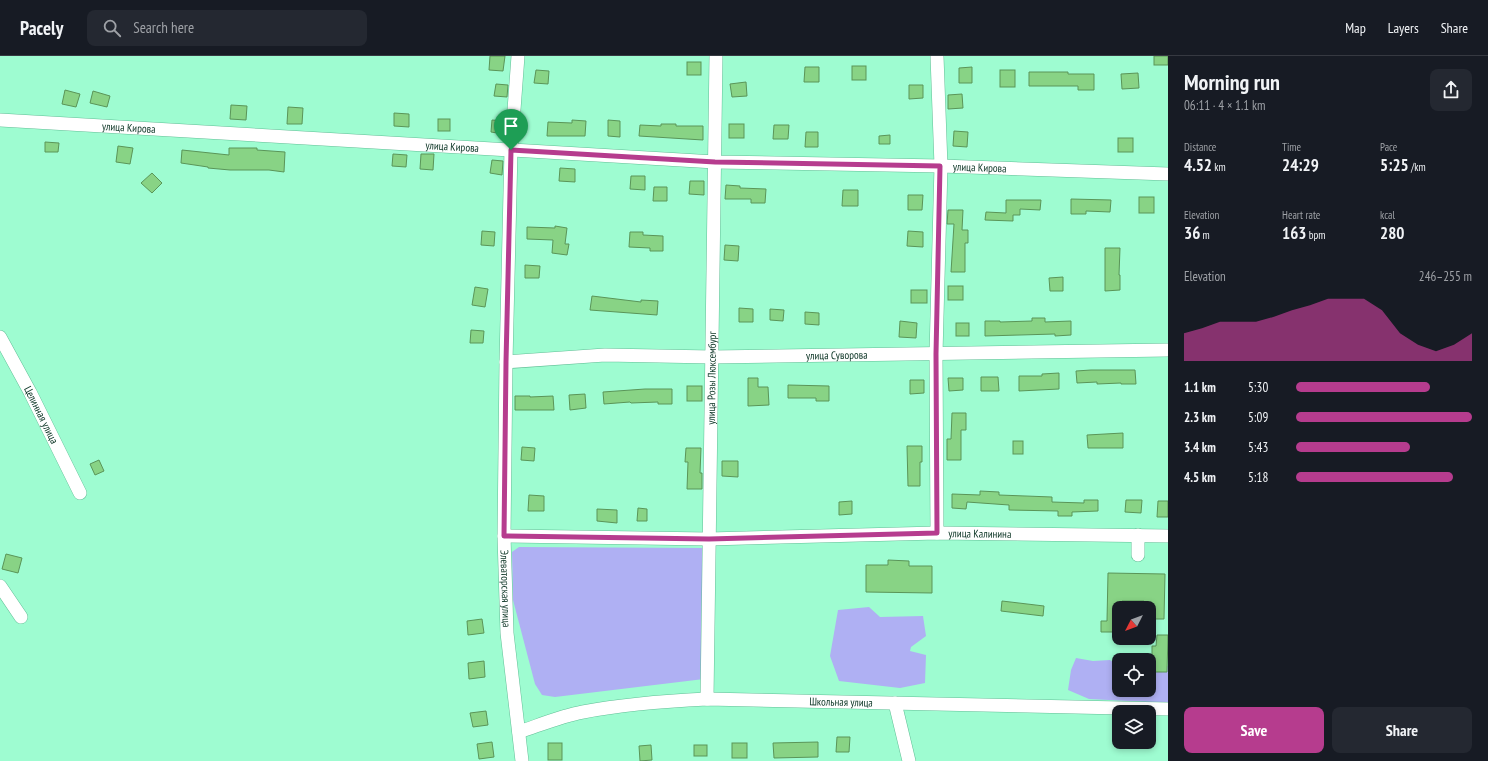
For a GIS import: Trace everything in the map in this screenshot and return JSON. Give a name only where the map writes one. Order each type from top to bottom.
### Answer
[{"type":"street","name":"Элеваторская улица","points":[[518,56],[511,150],[504,536],[507,633],[522,761]]},
{"type":"street","name":"улица Розы Люксембург","points":[[707,699],[716,56]]},
{"type":"street","points":[[937,56],[940,166],[936,354],[937,533]]},
{"type":"street","name":"улица Кирова","points":[[0,120],[715,162],[940,166],[1168,174]]},
{"type":"street","name":"Целинная улица","points":[[0,337],[30,392],[80,493]]},
{"type":"street","name":"улица Суворова","points":[[506,362],[605,356],[712,357],[1168,350]]},
{"type":"street","name":"улица Калинина","points":[[504,536],[709,539],[937,533],[1168,536]]},
{"type":"street","points":[[1138,535],[1138,555]]},
{"type":"street","points":[[0,586],[21,617]]},
{"type":"street","name":"Школьная улица","points":[[519,732],[582,712],[667,701],[707,699],[1168,709]]},
{"type":"street","points":[[895,703],[909,761]]},
{"type":"shaded area","points":[[519,547],[706,548],[704,679],[555,697],[542,695],[535,684],[513,600],[512,552]]},
{"type":"shaded area","points":[[869,607],[880,617],[923,616],[926,636],[911,647],[910,651],[926,655],[925,683],[900,688],[839,681],[830,656],[838,610]]},
{"type":"shaded area","points":[[1076,658],[1093,661],[1110,660],[1112,661],[1112,697],[1156,697],[1156,665],[1168,666],[1168,703],[1089,699],[1068,690],[1071,670]]},
{"type":"building","points":[[490,56],[505,56],[503,71],[489,70]]},
{"type":"building","points":[[1154,56],[1168,56],[1168,65],[1154,65]]},
{"type":"building","points":[[687,62],[701,62],[701,75],[687,75]]},
{"type":"building","points":[[852,66],[866,66],[866,80],[852,80]]},
{"type":"building","points":[[805,67],[819,67],[819,82],[804,82]]},
{"type":"building","points":[[972,67],[972,83],[959,83],[959,68]]},
{"type":"building","points":[[536,70],[549,71],[548,84],[534,83]]},
{"type":"building","points":[[1000,70],[1015,70],[1015,87],[1000,87]]},
{"type":"building","points":[[1029,72],[1094,74],[1094,90],[1078,90],[1078,86],[1029,86]]},
{"type":"building","points":[[1138,73],[1139,88],[1122,89],[1121,74]]},
{"type":"building","points":[[746,82],[747,96],[732,97],[730,84]]},
{"type":"building","points":[[496,84],[508,85],[507,97],[494,96]]},
{"type":"building","points":[[909,85],[923,85],[923,98],[909,99]]},
{"type":"building","points":[[65,90],[80,94],[76,107],[62,104]]},
{"type":"building","points":[[93,91],[110,96],[107,107],[90,103]]},
{"type":"building","points":[[962,94],[963,108],[948,109],[948,95]]},
{"type":"building","points":[[231,105],[247,106],[246,120],[230,119]]},
{"type":"building","points":[[288,107],[303,108],[302,124],[287,124]]},
{"type":"building","points":[[394,113],[409,114],[409,127],[394,126]]},
{"type":"building","points":[[438,119],[450,119],[450,131],[438,131]]},
{"type":"building","points":[[492,120],[504,121],[503,134],[491,132]]},
{"type":"building","points":[[572,120],[586,121],[585,136],[547,136],[548,122],[572,123]]},
{"type":"building","points":[[608,120],[620,121],[620,137],[608,136]]},
{"type":"building","points":[[661,124],[676,124],[676,126],[703,126],[703,140],[639,136],[640,125],[661,126]]},
{"type":"building","points":[[729,124],[744,124],[744,138],[729,138]]},
{"type":"building","points":[[774,125],[789,125],[788,139],[773,139]]},
{"type":"building","points":[[954,131],[968,132],[967,147],[953,146]]},
{"type":"building","points":[[806,132],[818,132],[818,147],[805,147]]},
{"type":"building","points":[[890,135],[890,144],[879,144],[879,136]]},
{"type":"building","points":[[1118,138],[1133,138],[1133,152],[1118,152]]},
{"type":"building","points":[[45,142],[59,143],[58,152],[45,152]]},
{"type":"building","points":[[118,146],[133,148],[130,164],[116,162]]},
{"type":"building","points":[[229,148],[257,148],[257,150],[285,152],[284,172],[269,170],[230,170],[181,163],[182,150],[229,155]]},
{"type":"building","points":[[393,154],[407,155],[406,167],[392,166]]},
{"type":"building","points":[[421,154],[434,154],[433,170],[420,169]]},
{"type":"building","points":[[492,160],[503,161],[502,175],[490,173]]},
{"type":"building","points":[[560,168],[575,169],[575,182],[559,181]]},
{"type":"building","points":[[152,173],[162,183],[152,193],[141,183]]},
{"type":"building","points":[[631,176],[645,176],[645,190],[630,189]]},
{"type":"building","points":[[690,181],[704,181],[704,195],[689,194]]},
{"type":"building","points":[[726,185],[740,186],[740,188],[766,189],[765,203],[751,203],[751,199],[725,199]]},
{"type":"building","points":[[654,187],[667,187],[667,201],[653,201]]},
{"type":"building","points":[[843,190],[858,190],[858,206],[842,206]]},
{"type":"building","points":[[908,195],[923,195],[922,210],[908,210]]},
{"type":"building","points":[[1139,197],[1154,197],[1154,213],[1139,213]]},
{"type":"building","points":[[1071,199],[1111,200],[1110,212],[1086,211],[1086,214],[1071,214]]},
{"type":"building","points":[[1006,200],[1041,200],[1040,210],[1020,209],[1020,215],[1013,215],[1013,221],[985,220],[986,212],[1006,213]]},
{"type":"building","points":[[948,210],[963,210],[962,230],[968,230],[968,243],[965,243],[965,272],[951,272],[954,224],[947,224]]},
{"type":"building","points":[[555,226],[567,228],[565,244],[569,244],[567,255],[552,253],[553,240],[527,239],[527,227],[555,228]]},
{"type":"building","points":[[482,231],[495,232],[494,246],[481,245]]},
{"type":"building","points":[[908,231],[923,232],[923,247],[907,246]]},
{"type":"building","points":[[630,232],[643,232],[643,235],[663,236],[663,251],[650,251],[650,248],[629,247]]},
{"type":"building","points":[[725,245],[739,246],[738,261],[724,260]]},
{"type":"building","points":[[1105,248],[1120,248],[1120,290],[1105,291]]},
{"type":"building","points":[[525,265],[540,266],[539,278],[525,278]]},
{"type":"building","points":[[1063,277],[1063,291],[1050,291],[1049,278]]},
{"type":"building","points":[[948,286],[963,286],[963,300],[948,300]]},
{"type":"building","points":[[475,287],[488,289],[485,307],[472,305]]},
{"type":"building","points":[[911,290],[927,290],[927,303],[911,303]]},
{"type":"building","points":[[592,296],[641,302],[641,300],[658,301],[657,315],[590,310]]},
{"type":"building","points":[[739,308],[753,309],[753,322],[739,322]]},
{"type":"building","points":[[770,309],[784,310],[783,321],[770,320]]},
{"type":"building","points":[[805,312],[819,313],[819,325],[805,324]]},
{"type":"building","points":[[1032,318],[1045,318],[1045,322],[1071,321],[1071,335],[985,336],[985,321],[1032,321]]},
{"type":"building","points":[[900,321],[917,323],[916,338],[899,337]]},
{"type":"building","points":[[956,323],[969,323],[969,336],[956,336]]},
{"type":"building","points":[[471,330],[484,331],[483,343],[470,343]]},
{"type":"building","points":[[1135,370],[1136,384],[1097,384],[1097,382],[1077,383],[1076,371]]},
{"type":"building","points":[[1059,373],[1059,389],[1019,391],[1019,376],[1042,376],[1042,374]]},
{"type":"building","points":[[981,377],[998,377],[999,391],[981,391]]},
{"type":"building","points":[[748,378],[758,378],[758,387],[768,387],[769,405],[748,406]]},
{"type":"building","points":[[948,378],[963,378],[963,390],[949,391]]},
{"type":"building","points":[[910,380],[924,380],[924,393],[910,394]]},
{"type":"building","points":[[788,385],[829,386],[829,401],[816,401],[816,398],[788,398]]},
{"type":"building","points":[[687,386],[702,386],[702,401],[687,401]]},
{"type":"building","points":[[672,389],[672,404],[658,404],[658,402],[630,402],[604,404],[603,392]]},
{"type":"building","points":[[585,394],[586,408],[570,410],[569,395]]},
{"type":"building","points":[[515,396],[553,396],[554,410],[515,410]]},
{"type":"building","points":[[952,413],[966,413],[966,430],[961,430],[961,460],[947,460],[947,439],[951,439]]},
{"type":"building","points":[[1123,433],[1123,448],[1088,448],[1087,435]]},
{"type":"building","points":[[1013,441],[1023,441],[1023,454],[1013,454]]},
{"type":"building","points":[[907,446],[922,446],[920,486],[908,486]]},
{"type":"building","points":[[522,447],[535,448],[534,461],[521,460]]},
{"type":"building","points":[[686,448],[701,448],[700,473],[702,473],[702,489],[687,489],[688,462],[685,462]]},
{"type":"building","points":[[99,460],[104,471],[95,475],[90,464]]},
{"type":"building","points":[[722,461],[738,461],[738,477],[722,476]]},
{"type":"building","points":[[980,491],[999,492],[999,495],[1052,497],[1052,502],[1084,503],[1084,500],[1098,500],[1098,511],[1072,512],[1072,516],[1058,516],[1058,511],[1009,510],[1009,505],[967,502],[966,509],[952,508],[952,494],[980,495]]},
{"type":"building","points":[[529,495],[544,496],[544,511],[528,511]]},
{"type":"building","points":[[1126,500],[1142,500],[1141,513],[1125,512]]},
{"type":"building","points":[[852,501],[852,514],[839,515],[839,502]]},
{"type":"building","points":[[1158,501],[1168,501],[1168,517],[1157,517]]},
{"type":"building","points":[[638,508],[647,509],[647,521],[637,521]]},
{"type":"building","points":[[597,509],[617,510],[617,523],[597,521]]},
{"type":"building","points":[[6,554],[22,558],[18,573],[2,569]]},
{"type":"building","points":[[888,560],[909,561],[909,566],[932,566],[932,593],[866,592],[866,565],[888,565]]},
{"type":"building","points":[[1108,573],[1165,574],[1164,619],[1156,619],[1156,601],[1112,601],[1112,632],[1101,632],[1101,621],[1107,621]]},
{"type":"building","points":[[1002,601],[1044,606],[1043,616],[1001,611]]},
{"type":"building","points":[[482,619],[484,633],[468,635],[467,621]]},
{"type":"building","points":[[1157,635],[1168,635],[1167,672],[1156,672],[1156,653],[1152,653],[1152,646],[1156,646]]},
{"type":"building","points":[[484,661],[485,677],[469,679],[468,663]]},
{"type":"building","points":[[486,711],[488,725],[473,727],[470,713]]},
{"type":"building","points":[[837,737],[850,737],[849,752],[836,752]]},
{"type":"building","points":[[492,742],[494,757],[479,759],[477,744]]},
{"type":"building","points":[[818,742],[818,757],[774,758],[773,743]]},
{"type":"building","points":[[548,743],[562,743],[562,760],[548,760]]},
{"type":"building","points":[[732,743],[747,743],[747,758],[732,758]]},
{"type":"building","points":[[651,745],[652,760],[640,761],[639,746]]},
{"type":"building","points":[[694,745],[707,745],[707,756],[694,756]]},
{"type":"route","points":[[511,150],[715,162],[940,166],[936,354],[937,533],[709,539],[504,536],[511,150]]}]
